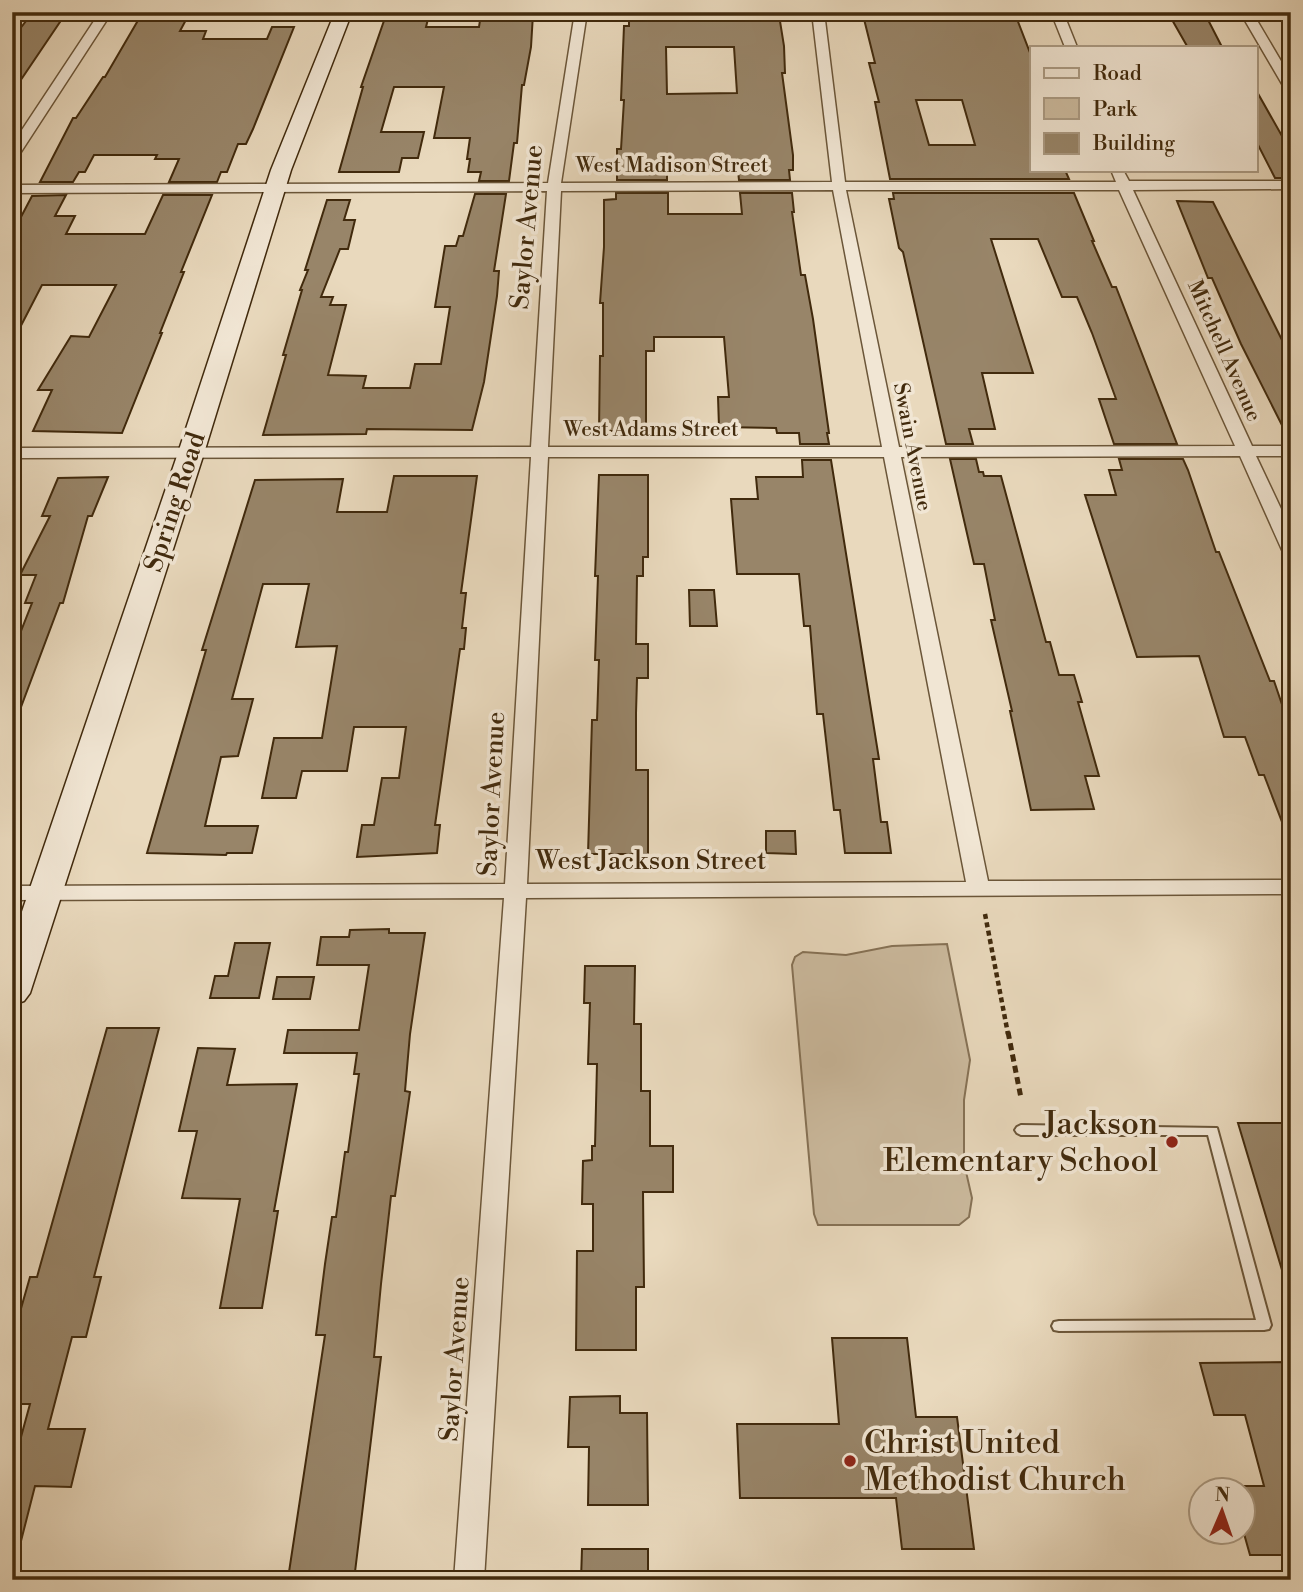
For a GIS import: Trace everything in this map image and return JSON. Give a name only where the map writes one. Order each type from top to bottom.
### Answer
[{"type":"street","points":[[12,155],[106,12]]},
{"type":"street","name":"Spring Road","points":[[12,993],[276,188],[344,12]]},
{"type":"street","name":"Saylor Avenue","points":[[469,1580],[515,890],[554,187],[581,12]]},
{"type":"street","name":"Swain Avenue","points":[[818,12],[839,187],[889,452],[978,888]]},
{"type":"street","points":[[1057,12],[1070,46]]},
{"type":"street","points":[[1246,12],[1291,89]]},
{"type":"street","points":[[1258,58],[1273,58]]},
{"type":"street","name":"Mitchell Avenue","points":[[1117,172],[1134,204],[1291,550]]},
{"type":"street","name":"West Madison Street","points":[[12,189],[1291,186]]},
{"type":"street","name":"West Adams Street","points":[[12,453],[1291,451]]},
{"type":"street","name":"West Jackson Street","points":[[12,893],[1291,887]]},
{"type":"lane","points":[[1021,1130],[1213,1131],[1264,1325],[1059,1326]]},
{"type":"path","points":[[985,914],[1021,1098]]},
{"type":"green space","points":[[947,944],[970,1060],[964,1100],[964,1163],[972,1198],[969,1217],[959,1225],[818,1225],[814,1214],[792,965],[795,957],[803,952],[846,955],[892,946]]},
{"type":"building","points":[[1174,12],[1204,12],[1221,46],[1187,46],[1171,18],[1177,18]]},
{"type":"building","points":[[481,14],[533,14],[531,47],[522,85],[517,143],[514,143],[509,181],[479,181],[481,172],[468,172],[470,138],[434,138],[444,87],[394,87],[381,132],[424,132],[418,158],[402,158],[399,172],[339,172],[361,87],[386,15],[429,15],[426,27],[479,27]]},
{"type":"building","points":[[638,14],[779,15],[784,46],[785,73],[782,73],[793,155],[793,170],[789,170],[790,180],[739,180],[738,171],[694,170],[667,171],[667,180],[617,180],[617,149],[621,149],[624,100],[621,100],[624,26],[629,26],[629,18],[638,18]],"holes":[[[666,47],[734,47],[737,93],[667,94]]]},
{"type":"building","points":[[1015,14],[1030,53],[1030,172],[1066,172],[1069,179],[890,179],[875,102],[879,102],[869,63],[875,63],[863,15]],"holes":[[[916,100],[962,100],[975,145],[929,145]]]},
{"type":"building","points":[[30,16],[64,16],[12,93],[12,39]]},
{"type":"building","points":[[188,16],[180,31],[206,31],[203,39],[267,39],[272,27],[294,27],[253,129],[246,144],[238,144],[227,172],[221,172],[217,182],[169,182],[179,159],[155,159],[157,155],[94,155],[85,172],[79,172],[73,182],[40,182],[73,118],[76,118],[105,77],[140,17]]},
{"type":"building","points":[[1258,94],[1291,152],[1291,178],[1275,178],[1258,145]]},
{"type":"building","points":[[616,193],[668,193],[668,214],[742,214],[740,193],[792,193],[801,275],[805,275],[813,319],[829,444],[800,444],[799,433],[777,433],[776,428],[719,427],[718,397],[729,397],[724,337],[654,337],[654,351],[646,351],[646,431],[599,431],[600,356],[603,356],[603,303],[600,303],[604,200],[616,199]]},
{"type":"building","points":[[893,193],[1074,193],[1112,287],[1116,287],[1177,444],[1114,444],[1099,399],[1116,399],[1077,297],[1062,297],[1038,239],[991,239],[1033,373],[982,373],[995,429],[969,429],[973,444],[946,444],[903,252],[899,248],[889,199],[894,199]]},
{"type":"building","points":[[475,194],[506,194],[494,271],[499,271],[497,296],[484,382],[472,430],[367,429],[366,434],[263,435],[286,355],[283,355],[300,290],[308,270],[305,270],[327,200],[350,200],[344,220],[355,220],[348,249],[340,249],[321,297],[333,297],[330,305],[346,305],[328,375],[366,376],[363,388],[410,388],[415,364],[441,364],[450,307],[435,307],[445,246],[456,246],[459,236],[463,236]]},
{"type":"building","points":[[66,195],[55,216],[75,216],[66,234],[145,234],[163,195],[212,195],[122,433],[33,431],[52,390],[38,390],[71,336],[89,337],[116,285],[42,285],[12,343],[12,234],[32,196]]},
{"type":"building","points":[[1177,201],[1213,202],[1291,358],[1291,443],[1241,344],[1212,278],[1208,278]]},
{"type":"building","points":[[950,459],[976,459],[979,472],[983,472],[984,476],[1001,476],[1046,642],[1050,642],[1059,675],[1074,675],[1082,702],[1078,702],[1099,776],[1085,776],[1094,809],[1031,810],[991,620],[995,620],[984,564],[974,564]]},
{"type":"building","points":[[1119,459],[1183,459],[1188,470],[1216,552],[1219,552],[1270,681],[1274,681],[1291,731],[1289,840],[1264,775],[1259,775],[1245,737],[1224,737],[1199,656],[1137,657],[1085,495],[1116,495],[1109,470],[1122,470]]},
{"type":"building","points":[[802,460],[831,460],[879,759],[873,759],[881,822],[887,822],[891,853],[845,853],[840,810],[834,810],[823,714],[817,714],[810,626],[804,626],[799,574],[737,574],[731,499],[758,499],[756,477],[803,477]]},
{"type":"building","points":[[599,475],[648,475],[648,557],[643,557],[643,576],[637,576],[636,644],[648,644],[648,678],[637,678],[636,770],[648,770],[648,854],[588,854],[592,720],[597,720],[599,660],[595,660],[598,576],[595,576]]},
{"type":"building","points":[[394,476],[477,476],[461,593],[466,593],[462,628],[466,628],[464,649],[460,649],[435,825],[440,825],[437,853],[357,857],[362,825],[374,825],[382,778],[399,778],[406,727],[354,727],[347,771],[302,771],[296,798],[262,798],[274,738],[322,738],[337,646],[296,647],[309,584],[263,584],[232,699],[253,699],[238,756],[221,757],[205,826],[258,826],[252,853],[147,853],[206,650],[202,650],[255,480],[343,479],[337,512],[387,512]]},
{"type":"building","points":[[108,477],[92,516],[88,516],[63,603],[60,603],[15,723],[12,723],[12,654],[32,603],[25,603],[36,575],[20,575],[50,516],[42,516],[58,478]]},
{"type":"building","points":[[689,590],[714,590],[717,626],[690,626]]},
{"type":"building","points":[[766,831],[795,831],[796,854],[766,853]]},
{"type":"building","points":[[389,929],[389,933],[425,933],[410,1034],[405,1091],[410,1092],[395,1196],[391,1196],[381,1284],[374,1357],[381,1357],[355,1572],[289,1572],[325,1335],[316,1335],[325,1264],[332,1217],[336,1217],[345,1152],[348,1152],[359,1074],[354,1074],[357,1053],[284,1053],[288,1030],[359,1030],[369,965],[317,965],[321,937],[349,937],[350,930]]},
{"type":"building","points":[[235,943],[270,943],[259,998],[210,998],[215,976],[228,976]]},
{"type":"building","points":[[585,966],[635,966],[634,1024],[641,1024],[641,1091],[650,1091],[650,1146],[673,1146],[673,1192],[643,1192],[644,1287],[636,1287],[636,1350],[576,1350],[577,1251],[593,1251],[593,1204],[582,1204],[583,1161],[592,1160],[592,1146],[595,1146],[597,1064],[588,1064],[590,1003],[584,1003]]},
{"type":"building","points":[[277,977],[314,977],[310,999],[273,999]]},
{"type":"building","points":[[107,1028],[159,1028],[94,1277],[101,1277],[86,1337],[72,1337],[48,1429],[85,1429],[71,1487],[35,1486],[20,1545],[12,1544],[12,1470],[30,1404],[12,1404],[12,1340],[30,1277],[37,1277]]},
{"type":"building","points":[[198,1048],[235,1049],[227,1085],[297,1084],[274,1211],[278,1211],[262,1308],[220,1308],[240,1199],[182,1198],[197,1131],[179,1131]]},
{"type":"building","points":[[1238,1123],[1291,1123],[1291,1279],[1285,1280]]},
{"type":"building","name":"Christ United Methodist Church","points":[[832,1338],[907,1338],[916,1417],[957,1417],[974,1549],[902,1549],[896,1498],[740,1498],[737,1424],[839,1424]]},
{"type":"building","points":[[1291,1362],[1291,1555],[1250,1555],[1247,1546],[1258,1546],[1258,1486],[1264,1486],[1245,1415],[1214,1415],[1200,1363]]},
{"type":"building","points":[[620,1396],[620,1413],[647,1413],[648,1505],[588,1505],[589,1447],[568,1447],[570,1397]]},
{"type":"building","points":[[582,1549],[648,1549],[648,1580],[581,1580]]},
{"type":"place","name":"Jackson Elementary School","points":[[1172,1142]]},
{"type":"place","name":"Christ United Methodist Church","points":[[850,1461]]}]
